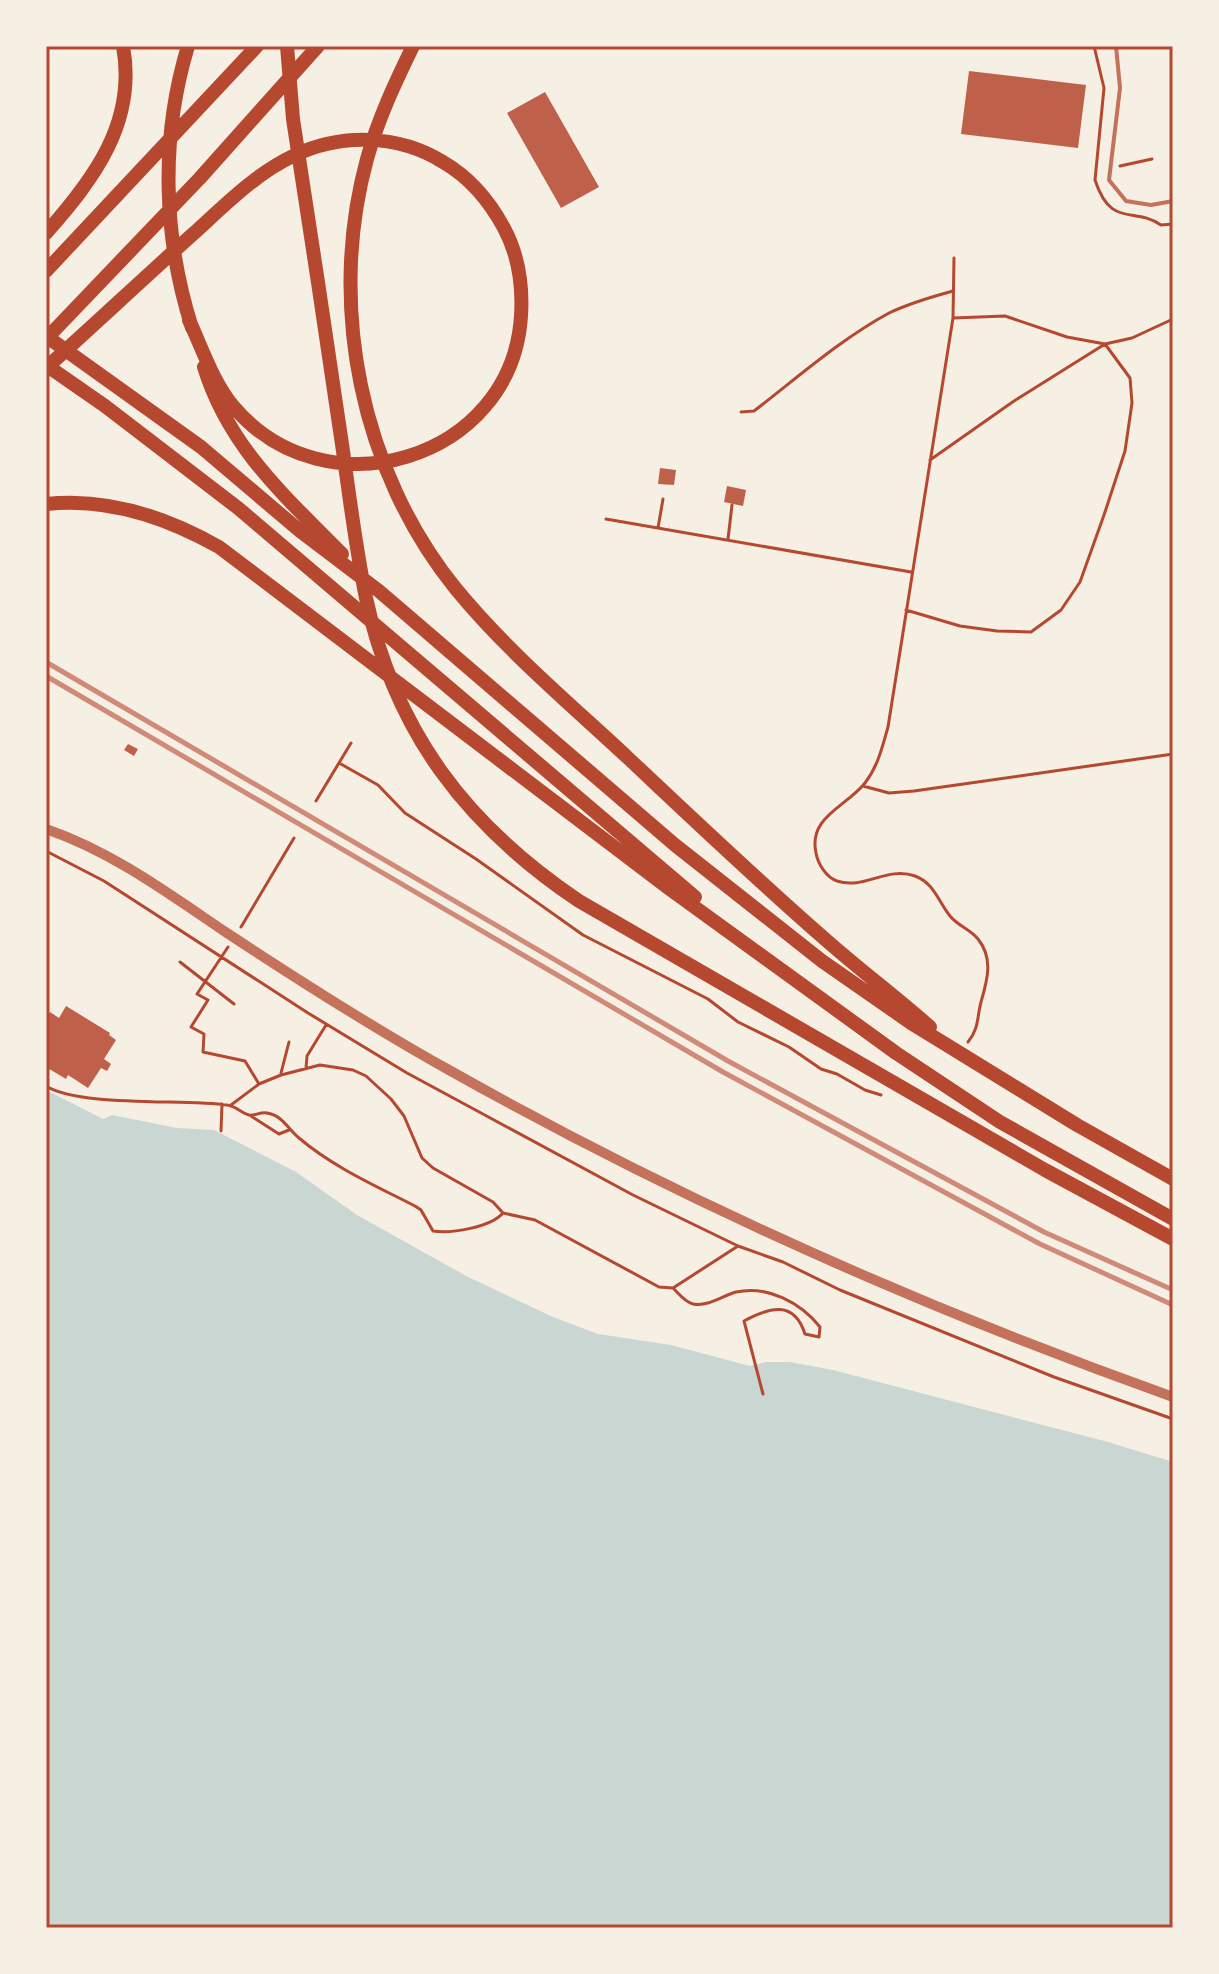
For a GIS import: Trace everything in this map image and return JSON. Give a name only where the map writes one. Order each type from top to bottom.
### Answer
[{"type":"highway","points":[[46,233],[79,195],[111,145],[126,91],[123,46]]},
{"type":"highway","points":[[188,46],[170,125],[170,226],[189,320],[211,391],[236,436],[262,473],[379,591]]},
{"type":"highway","points":[[46,271],[257,46]]},
{"type":"highway","points":[[287,46],[290,93],[308,219],[361,570],[374,628],[393,683],[431,757],[461,800],[498,840],[536,872],[579,901],[1045,1170],[1173,1239]]},
{"type":"highway","points":[[318,46],[210,166],[46,338],[201,447],[300,531],[379,591],[723,885],[870,996],[1077,1125],[1173,1179]]},
{"type":"highway","points":[[413,46],[392,88],[369,150],[352,251],[351,306],[365,401],[386,466],[409,517],[455,588],[517,655],[828,942],[961,1053]]},
{"type":"highway","points":[[189,320],[231,404],[259,432],[290,449],[324,462],[361,465],[384,462],[429,448],[462,430],[490,401],[518,346],[522,299],[520,272],[513,245],[499,219],[475,188],[454,169],[426,153],[397,144],[368,140],[335,142],[305,150],[262,174],[46,367],[105,406],[238,508],[743,940]]},
{"type":"highway","points":[[46,504],[96,504],[138,511],[181,527],[219,547],[667,887],[947,1089],[1053,1154],[1173,1219]]},
{"type":"street","points":[[46,829],[75,839],[122,864],[330,1000],[448,1070],[643,1173],[779,1238],[966,1319],[1173,1397]]},
{"type":"lane","points":[[1116,46],[1120,88],[1109,180],[1126,201],[1151,205],[1173,201]]},
{"type":"path","points":[[1120,166],[1152,159]]},
{"type":"path","points":[[823,820],[863,786],[878,764],[888,727],[953,318],[954,258]]},
{"type":"path","points":[[741,412],[754,411],[851,338],[889,314],[922,299],[953,291]]},
{"type":"path","points":[[906,610],[960,626],[1031,632],[1061,610],[1080,582],[1125,451],[1132,403],[1130,378],[1105,344],[1067,337],[1005,316],[953,318]]},
{"type":"path","points":[[930,460],[1014,401],[1105,344],[1132,338],[1173,319]]},
{"type":"path","points":[[658,528],[663,499]]},
{"type":"path","points":[[728,539],[732,505]]},
{"type":"path","points":[[606,519],[911,572]]},
{"type":"path","points":[[316,801],[351,743]]},
{"type":"path","points":[[863,786],[889,793],[914,791],[1173,754]]},
{"type":"path","points":[[339,763],[378,785],[405,813],[486,865],[583,935],[660,973]]},
{"type":"path","points":[[259,1084],[245,1061],[203,1052],[204,1034],[191,1027],[208,1000],[197,994],[235,938],[294,838]]},
{"type":"path","points":[[180,962],[234,1004]]},
{"type":"path","points":[[306,1068],[307,1056],[326,1025]]},
{"type":"path","points":[[281,1075],[289,1042]]},
{"type":"path","points":[[231,1105],[259,1084],[281,1075],[306,1068],[336,1066],[353,1070],[366,1076],[391,1099],[404,1116],[422,1158],[433,1168],[493,1202],[503,1213],[535,1220],[659,1287],[673,1288],[738,1246]]},
{"type":"path","points":[[46,1086],[57,1093],[231,1105],[279,1134],[289,1130]]},
{"type":"path","points":[[221,1131],[222,1104]]},
{"type":"path","points":[[251,1116],[269,1113],[284,1121],[289,1130],[307,1145],[421,1210],[433,1231],[444,1232],[484,1224],[503,1213]]},
{"type":"path","points":[[673,1288],[684,1300],[693,1304],[752,1291],[791,1301],[809,1313],[820,1327],[819,1337],[805,1334],[802,1323],[789,1310],[761,1311],[744,1321],[763,1394]]},
{"type":"shaded area","points":[[46,1090],[103,1119],[112,1115],[177,1128],[214,1130],[296,1172],[357,1215],[468,1277],[553,1317],[598,1334],[671,1345],[750,1366],[789,1362],[833,1370],[1173,1462],[1173,1928],[46,1928]]},
{"type":"building","points":[[969,71],[1086,85],[1078,148],[961,134]]},
{"type":"building","points":[[545,92],[599,187],[561,208],[507,113]]},
{"type":"building","points":[[660,468],[676,470],[674,485],[658,484]]},
{"type":"building","points":[[727,486],[746,490],[743,506],[724,502]]},
{"type":"building","points":[[128,744],[138,749],[134,756],[124,750]]},
{"type":"building","points":[[66,1006],[110,1033],[116,1040],[104,1059],[111,1064],[107,1071],[101,1068],[88,1088],[68,1075],[66,1079],[46,1067],[46,1018],[50,1012],[59,1018]]},
{"type":"railway","points":[[46,662],[728,1061],[1044,1232],[1173,1290]]},
{"type":"railway","points":[[46,676],[723,1072],[1040,1244],[1173,1305]]}]
